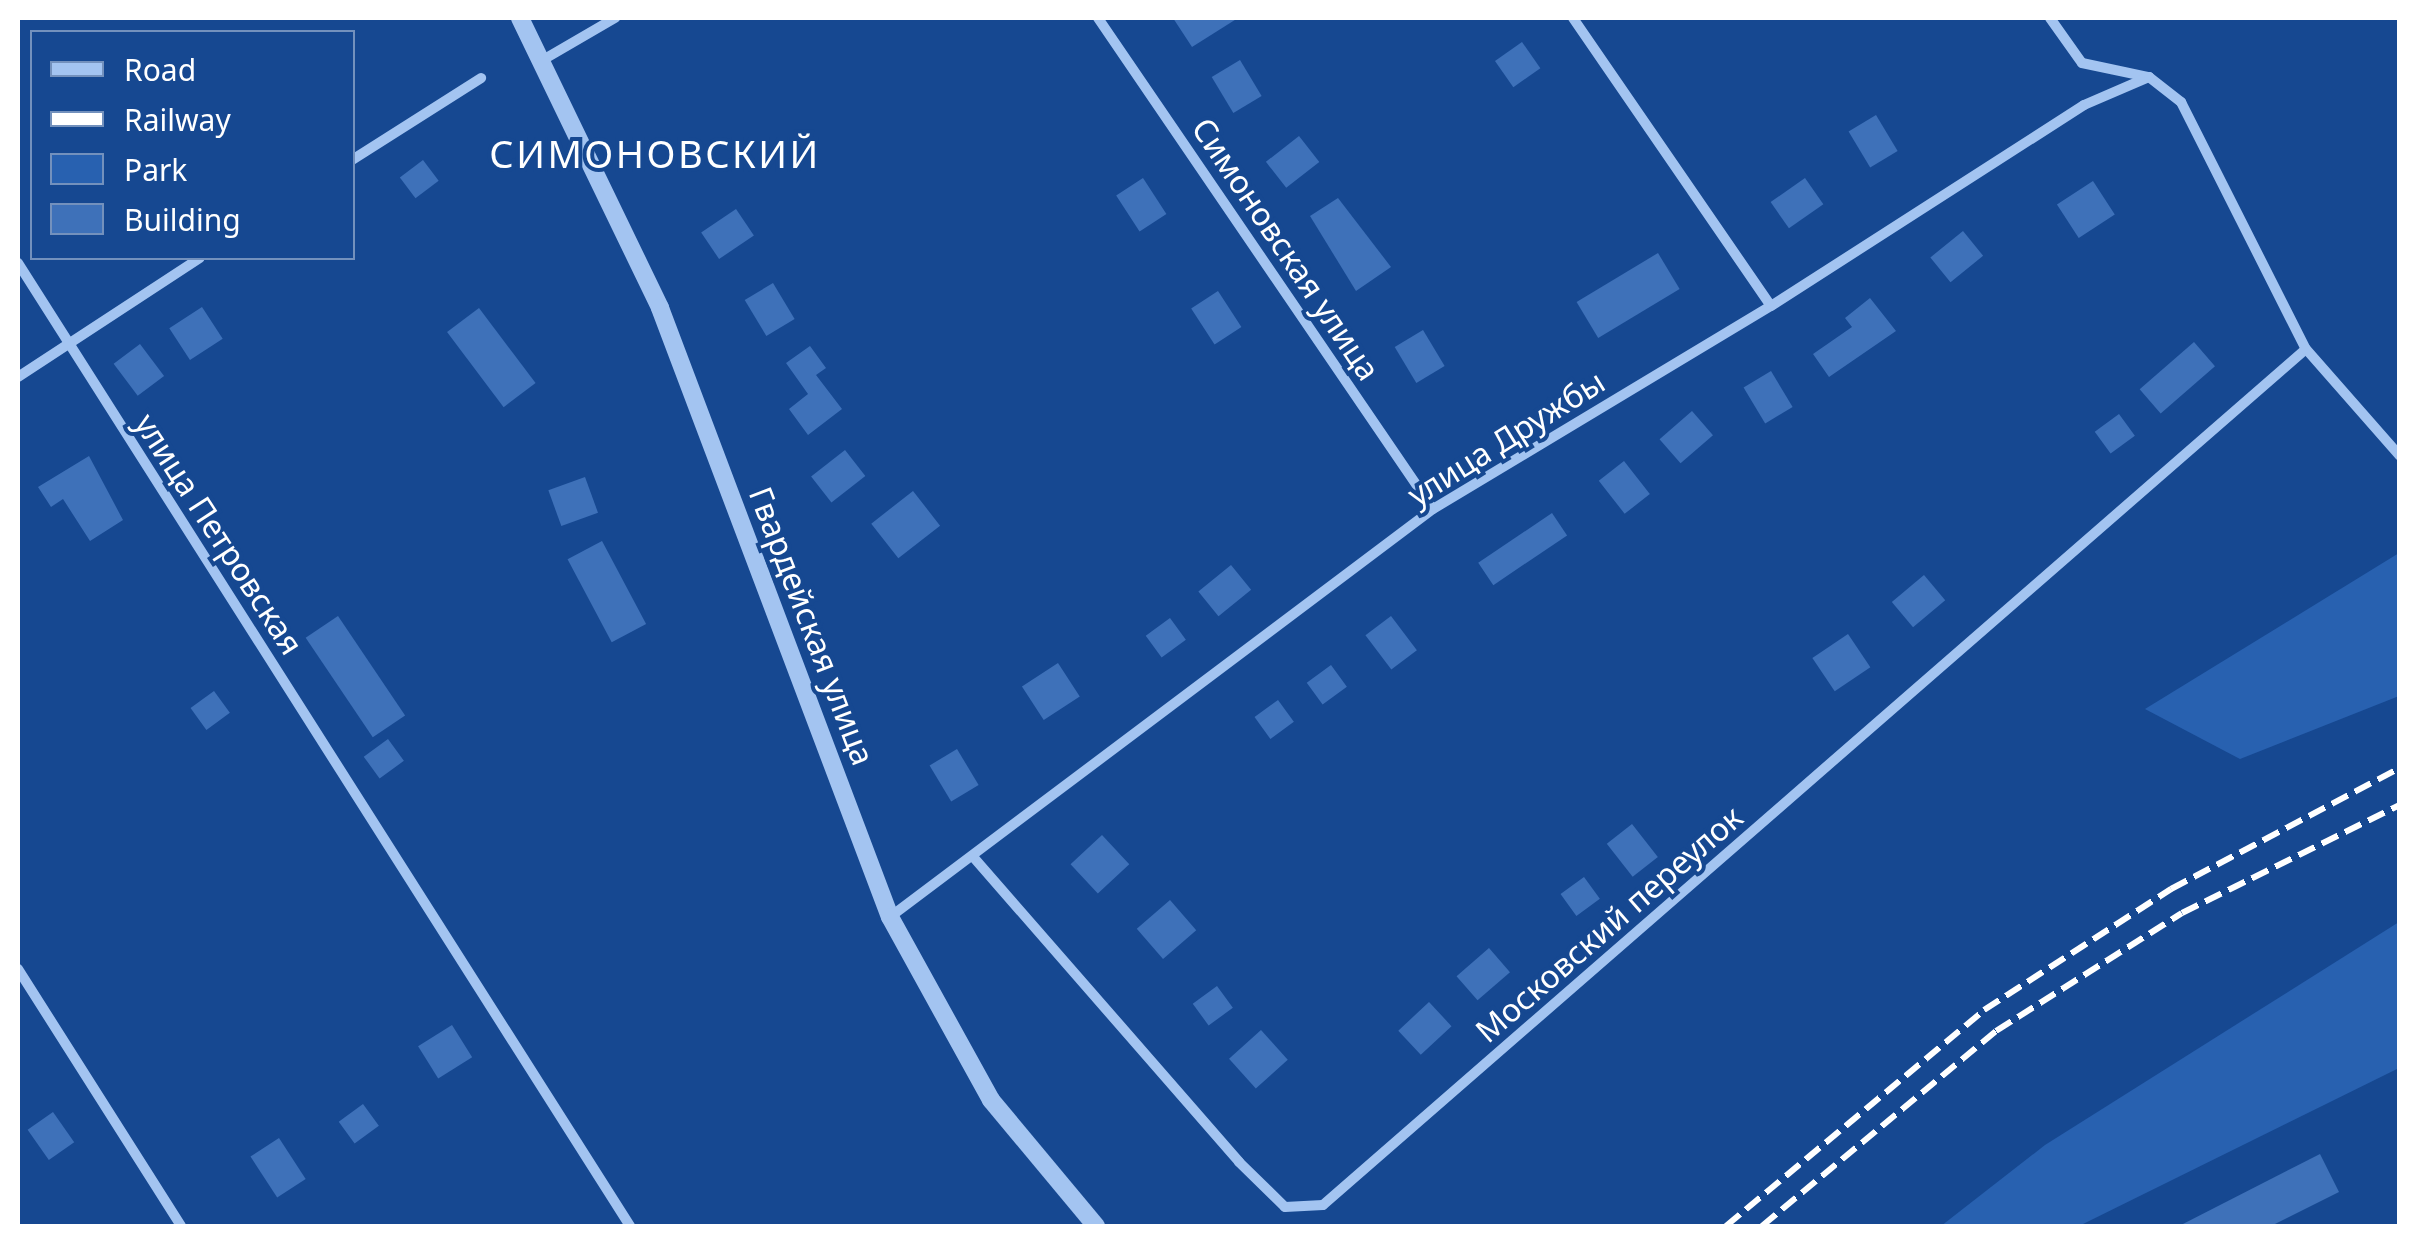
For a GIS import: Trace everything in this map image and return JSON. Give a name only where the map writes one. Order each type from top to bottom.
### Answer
[{"type":"street","name":"Гвардейская улица","points":[[520,18],[660,308],[890,916],[991,1100],[1096,1226]]},
{"type":"street","points":[[541,61],[615,18]]},
{"type":"street","name":"Симоновская улица","points":[[1098,18],[1433,508]]},
{"type":"street","points":[[1573,18],[1770,306]]},
{"type":"street","points":[[2050,18],[2082,64],[2148,77],[2181,102],[2306,349],[2400,456]]},
{"type":"street","name":"улица Дружбы","points":[[890,916],[975,859],[1433,508],[1770,306],[2084,105],[2148,77]]},
{"type":"street","points":[[355,158],[480,78]]},
{"type":"street","points":[[18,377],[197,260]]},
{"type":"street","name":"улица Петровская","points":[[18,263],[630,1226]]},
{"type":"street","name":"Московский переулок","points":[[975,859],[1238,1162],[1286,1207],[1322,1205],[2306,349]]},
{"type":"street","points":[[18,969],[181,1226]]},
{"type":"green space","points":[[2399,553],[2399,696],[2240,759],[2145,709]]},
{"type":"green space","points":[[2399,922],[2399,1068],[2079,1226],[1941,1226],[2045,1145]]},
{"type":"building","points":[[1173,18],[1238,18],[1192,47]]},
{"type":"building","points":[[1522,42],[1540,68],[1513,87],[1495,61]]},
{"type":"building","points":[[1240,60],[1262,96],[1233,113],[1212,77]]},
{"type":"building","points":[[1876,115],[1898,151],[1870,167],[1849,131]]},
{"type":"building","points":[[1299,136],[1319,162],[1286,188],[1266,162]]},
{"type":"building","points":[[423,160],[439,181],[415,198],[400,177]]},
{"type":"building","points":[[1143,178],[1166,214],[1140,231],[1116,195]]},
{"type":"building","points":[[1805,178],[1823,204],[1789,228],[1771,202]]},
{"type":"building","points":[[2093,181],[2115,215],[2079,238],[2057,204]]},
{"type":"building","points":[[1338,198],[1391,267],[1356,291],[1310,216]]},
{"type":"building","points":[[736,209],[754,236],[719,259],[701,232]]},
{"type":"building","points":[[1963,231],[1983,256],[1950,282],[1930,257]]},
{"type":"building","points":[[1658,253],[1680,289],[1598,338],[1577,302]]},
{"type":"building","points":[[773,283],[795,319],[766,336],[745,300]]},
{"type":"building","points":[[1218,291],[1241,327],[1215,344],[1191,308]]},
{"type":"building","points":[[1870,298],[1896,331],[1829,377],[1813,354],[1852,327],[1845,318]]},
{"type":"building","points":[[202,307],[223,339],[190,360],[169,328]]},
{"type":"building","points":[[479,308],[536,383],[504,407],[447,332]]},
{"type":"building","points":[[1423,330],[1445,366],[1416,383],[1395,347]]},
{"type":"building","points":[[2194,342],[2215,366],[2161,413],[2140,389]]},
{"type":"building","points":[[140,344],[164,376],[138,396],[114,364]]},
{"type":"building","points":[[810,346],[826,368],[816,375],[842,409],[808,435],[789,409],[808,394],[786,363]]},
{"type":"building","points":[[1771,371],[1793,407],[1765,423],[1744,387]]},
{"type":"building","points":[[1692,411],[1713,435],[1681,463],[1660,439]]},
{"type":"building","points":[[2119,414],[2135,436],[2111,453],[2095,432]]},
{"type":"building","points":[[845,450],[865,476],[831,502],[811,476]]},
{"type":"building","points":[[89,456],[123,520],[90,541],[63,499],[51,507],[38,487]]},
{"type":"building","points":[[1624,461],[1650,494],[1625,514],[1599,481]]},
{"type":"building","points":[[585,477],[598,513],[561,526],[548,490]]},
{"type":"building","points":[[913,491],[940,526],[898,558],[871,524]]},
{"type":"building","points":[[1552,513],[1567,535],[1493,585],[1478,563]]},
{"type":"building","points":[[602,541],[646,624],[612,642],[568,559]]},
{"type":"building","points":[[1231,565],[1251,590],[1218,616],[1198,591]]},
{"type":"building","points":[[1924,575],[1945,600],[1913,627],[1892,602]]},
{"type":"building","points":[[338,616],[405,715],[373,737],[306,638]]},
{"type":"building","points":[[1391,616],[1417,650],[1391,670],[1365,635]]},
{"type":"building","points":[[1170,618],[1186,640],[1162,657],[1146,636]]},
{"type":"building","points":[[1848,634],[1870,667],[1835,691],[1812,658]]},
{"type":"building","points":[[1058,663],[1080,697],[1044,720],[1022,686]]},
{"type":"building","points":[[1331,665],[1347,687],[1323,704],[1307,683]]},
{"type":"building","points":[[214,691],[230,713],[206,730],[191,708]]},
{"type":"building","points":[[1278,700],[1294,722],[1270,739],[1255,717]]},
{"type":"building","points":[[388,739],[404,761],[380,778],[364,757]]},
{"type":"building","points":[[957,749],[979,785],[951,801],[930,765]]},
{"type":"building","points":[[1632,824],[1658,857],[1633,877],[1607,844]]},
{"type":"building","points":[[1102,835],[1129,864],[1098,894],[1071,864]]},
{"type":"building","points":[[1584,877],[1600,899],[1576,916],[1561,894]]},
{"type":"building","points":[[1170,900],[1196,930],[1163,959],[1137,929]]},
{"type":"building","points":[[1489,948],[1510,972],[1478,1000],[1457,976]]},
{"type":"building","points":[[1217,986],[1233,1008],[1209,1025],[1193,1004]]},
{"type":"building","points":[[1429,1002],[1452,1026],[1421,1055],[1398,1031]]},
{"type":"building","points":[[452,1025],[472,1057],[438,1078],[418,1046]]},
{"type":"building","points":[[1261,1030],[1288,1060],[1256,1088],[1229,1059]]},
{"type":"building","points":[[363,1104],[379,1126],[355,1143],[339,1122]]},
{"type":"building","points":[[53,1112],[74,1142],[49,1160],[28,1130]]},
{"type":"building","points":[[279,1138],[306,1179],[277,1198],[250,1157]]},
{"type":"building","points":[[2320,1154],[2339,1192],[2271,1226],[2179,1226]]},
{"type":"railway","points":[[1726,1226],[1984,1010],[2171,889],[2400,768]]},
{"type":"railway","points":[[1762,1226],[1996,1031],[2182,913],[2400,805]]},
{"type":"district","name":"СИМОНОВСКИЙ","points":[[655,154]]}]
